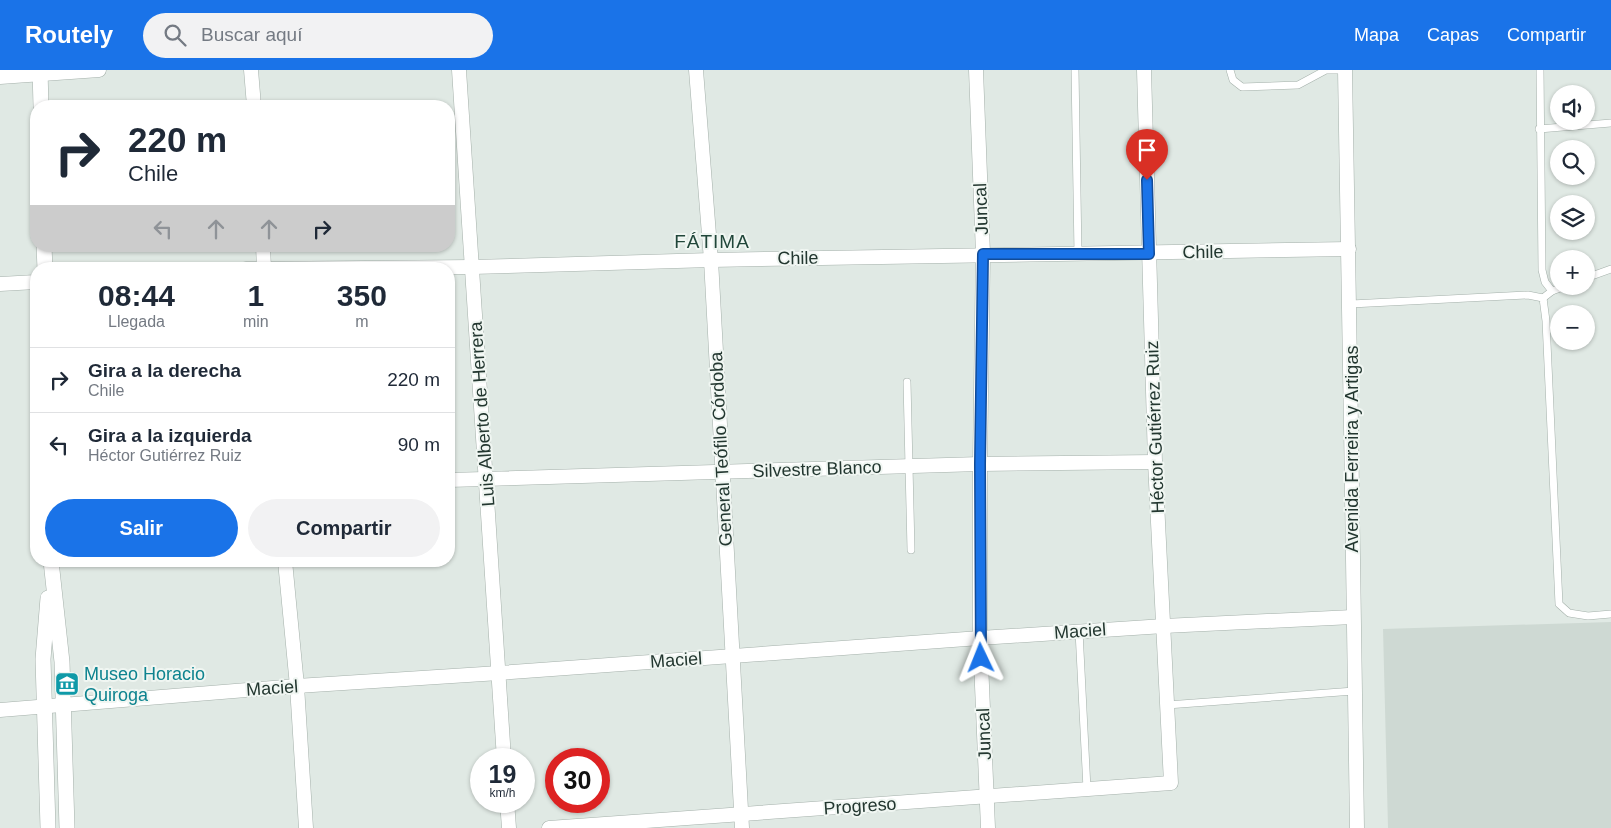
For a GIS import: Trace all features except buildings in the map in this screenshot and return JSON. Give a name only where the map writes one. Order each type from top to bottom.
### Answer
[{"type":"street","points":[[0,77],[40,72],[99,70]]},
{"type":"street","points":[[251,70],[254,100]]},
{"type":"street","name":"Luis Alberto de Herrera","points":[[459,70],[503,748]]},
{"type":"street","name":"General Teófilo Córdoba","points":[[696,70],[711,260],[741,822]]},
{"type":"street","name":"Juncal","points":[[976,70],[983,254],[980,638],[988,828]]},
{"type":"street","name":"Héctor Gutiérrez Ruiz","points":[[1144,70],[1155,462],[1171,783]]},
{"type":"street","name":"Avenida Ferreira y Artigas","points":[[1345,70],[1351,304],[1353,617],[1357,828]]},
{"type":"street","points":[[40,72],[41,100]]},
{"type":"street","name":"Chile","points":[[455,267],[983,254],[1149,254],[1349,249]]},
{"type":"street","points":[[0,284],[30,282]]},
{"type":"street","name":"Silvestre Blanco","points":[[455,480],[980,464],[1155,462]]},
{"type":"street","points":[[48,828],[43,659],[51,567]]},
{"type":"street","points":[[52,567],[62,662],[67,828]]},
{"type":"street","points":[[286,567],[297,686],[306,828]]},
{"type":"street","name":"Maciel","points":[[0,710],[297,686],[980,638],[1164,626],[1353,617]]},
{"type":"street","name":"Progreso","points":[[549,828],[741,822],[987,797],[1171,783]]},
{"type":"street","points":[[508,813],[509,828]]},
{"type":"lane","points":[[1075,70],[1078,254]]},
{"type":"lane","points":[[1230,70],[1233,80],[1242,87],[1298,85],[1326,70],[1345,70]]},
{"type":"lane","points":[[1540,70],[1542,270],[1545,282],[1550,288]]},
{"type":"lane","points":[[1540,129],[1611,123]]},
{"type":"lane","points":[[1595,275],[1611,269]]},
{"type":"lane","points":[[1351,304],[1528,295],[1543,298],[1550,293]]},
{"type":"lane","points":[[1543,298],[1546,321],[1558,604],[1569,613],[1588,616],[1611,614]]},
{"type":"lane","points":[[907,382],[911,550]]},
{"type":"lane","points":[[1079,632],[1087,790]]},
{"type":"lane","points":[[1167,705],[1354,691]]},
{"type":"shaded area","points":[[1611,622],[1611,828],[1388,828],[1383,629]]},
{"type":"place","name":"Museo Horacio Quiroga","points":[[67,684]]},
{"type":"district","name":"FÁTIMA","points":[[712,241]]},
{"type":"route","points":[[981,658],[980,464],[983,254],[1149,254],[1147,180]]}]
